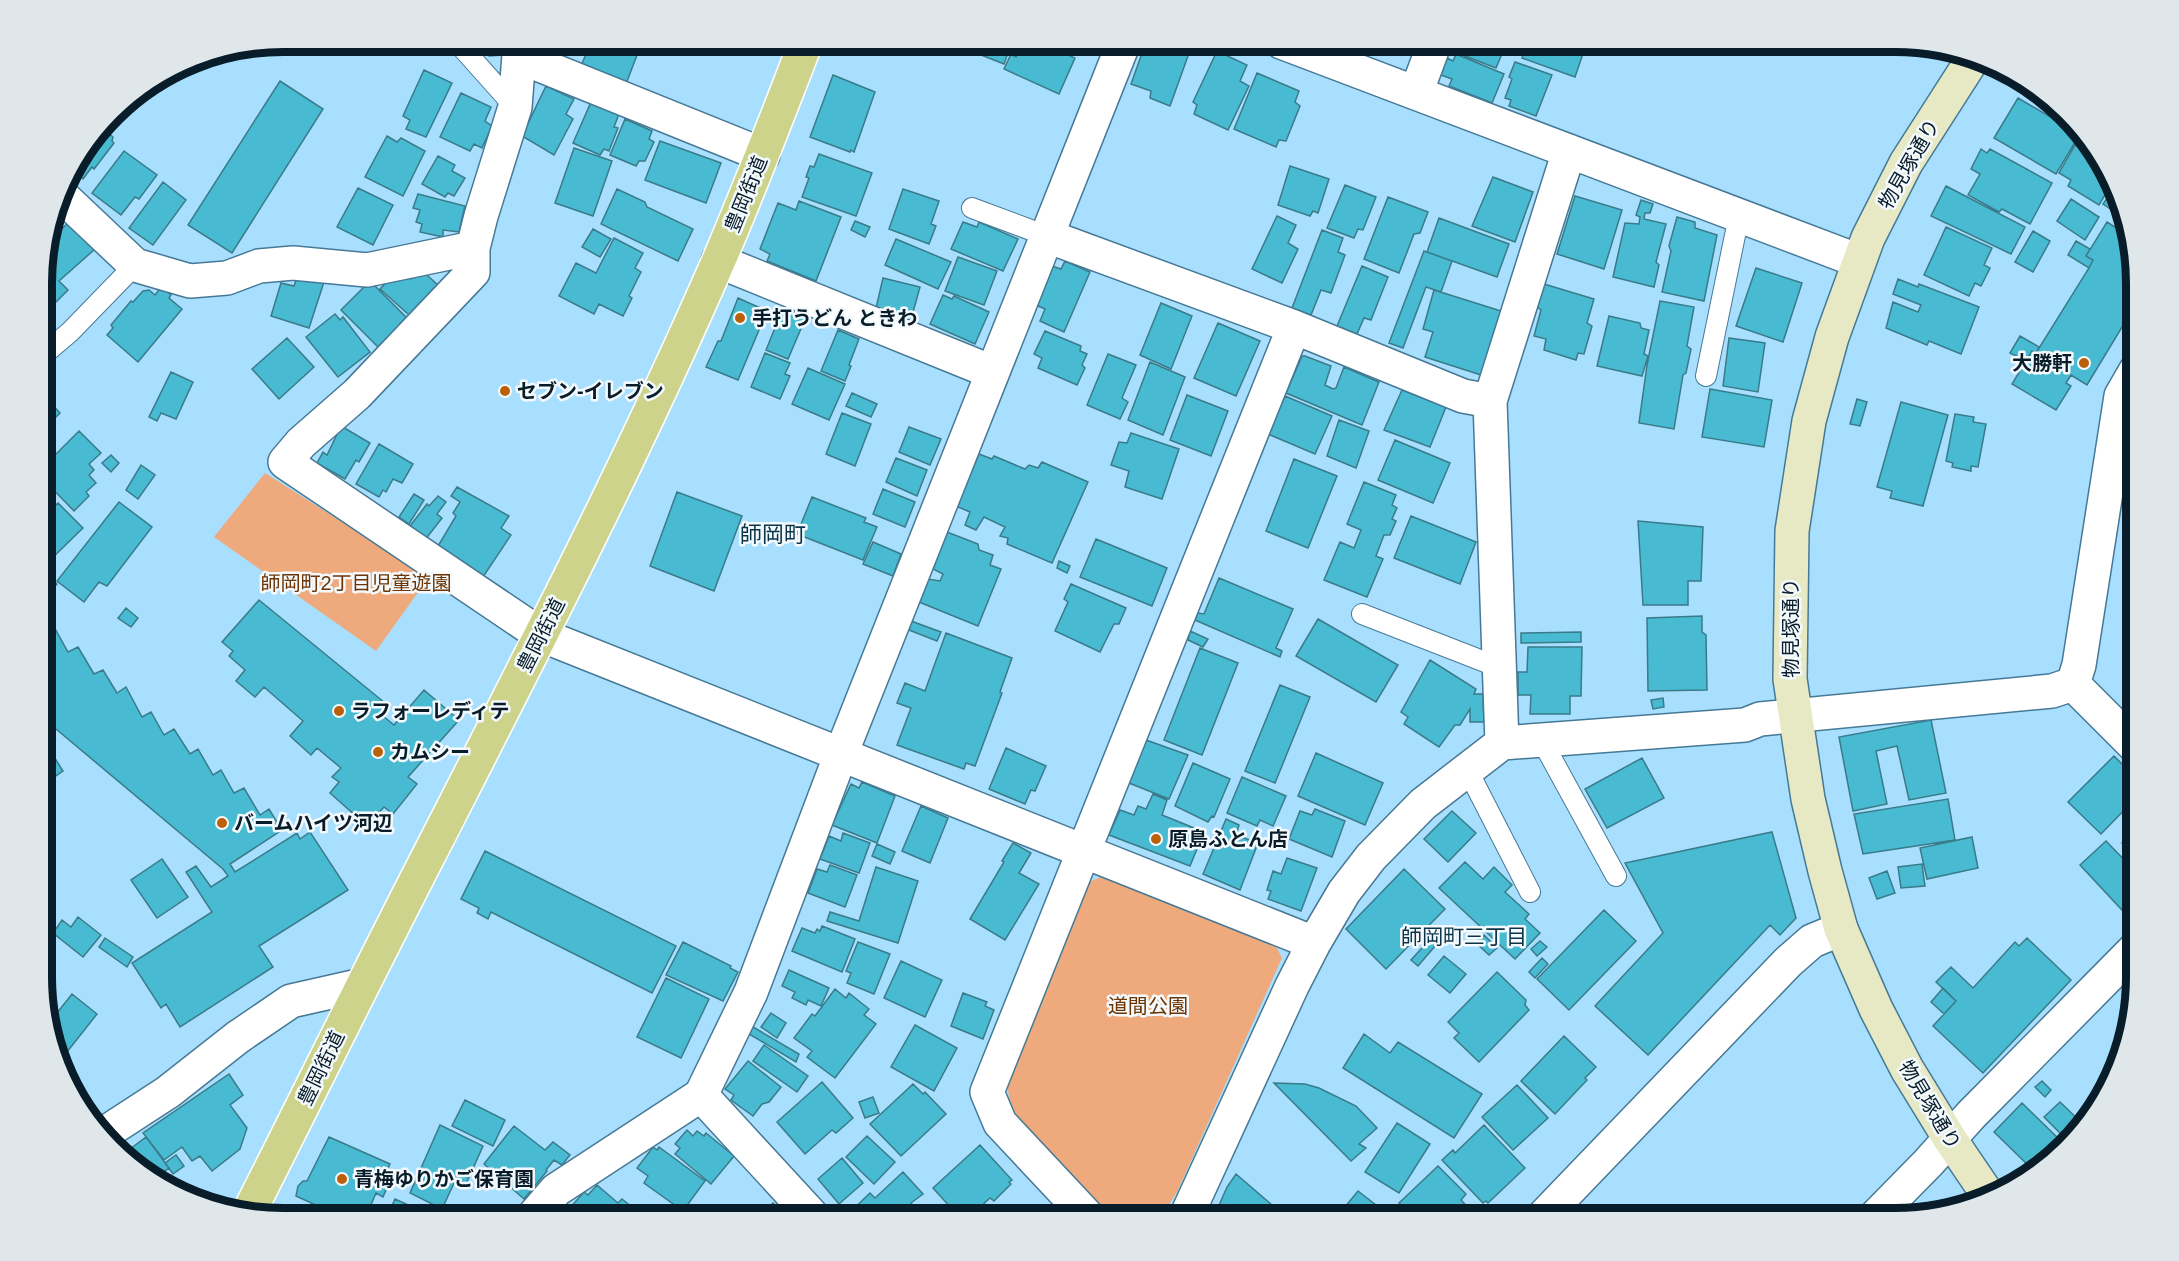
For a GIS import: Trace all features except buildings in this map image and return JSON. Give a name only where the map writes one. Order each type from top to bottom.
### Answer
[{"type":"main road","name":"豊岡街道","points":[[252,1207],[362,985],[542,634],[619,476],[718,261],[802,52]]},
{"type":"street","points":[[520,52],[515,107],[473,248],[473,272],[357,394],[300,443],[285,462],[542,634],[1314,943]]},
{"type":"street","points":[[527,52],[762,155]]},
{"type":"street","points":[[540,1208],[556,1190],[700,1095],[751,992],[841,754],[1120,52]]},
{"type":"street","points":[[1307,52],[1859,261]]},
{"type":"street","points":[[1416,93],[1431,52]]},
{"type":"street","name":"物見塚通り","points":[[1969,65],[1906,163],[1859,261],[1832,337],[1809,421],[1792,531],[1790,679],[1808,799],[1841,929],[1876,1009],[1907,1069],[1985,1191]]},
{"type":"street","points":[[1503,743],[1498,667],[1490,401],[1569,150]]},
{"type":"street","points":[[68,201],[135,265],[190,281],[226,278],[259,266],[293,263],[366,270],[473,248]]},
{"type":"street","points":[[1047,236],[1294,327],[1463,396],[1490,401]]},
{"type":"street","points":[[718,261],[992,372]]},
{"type":"street","points":[[1080,1208],[1000,1123],[987,1092],[1294,327]]},
{"type":"street","points":[[2073,684],[2079,665],[2121,396],[2126,387]]},
{"type":"street","points":[[1190,1208],[1314,943],[1344,892],[1371,857],[1423,804],[1503,743],[1745,725],[1760,719],[1795,715],[2052,691],[2073,684]]},
{"type":"street","points":[[2073,684],[2126,737]]},
{"type":"street","points":[[1552,1208],[1788,962],[1812,941],[1841,929]]},
{"type":"street","points":[[1883,1208],[2126,958]]},
{"type":"street","points":[[110,1130],[168,1092],[238,1037],[291,1001],[362,985]]},
{"type":"street","points":[[700,1095],[805,1208]]},
{"type":"lane","points":[[466,52],[515,107]]},
{"type":"lane","points":[[972,208],[1047,236]]},
{"type":"lane","points":[[1706,376],[1738,216]]},
{"type":"lane","points":[[52,347],[70,332],[135,265]]},
{"type":"lane","points":[[1362,614],[1498,667]]},
{"type":"lane","points":[[1542,741],[1616,876]]},
{"type":"lane","points":[[1467,769],[1530,892]]},
{"type":"green space","name":"師岡町2丁目児童遊園","points":[[265,473],[429,577],[376,651],[214,537]]},
{"type":"green space","name":"道間公園","points":[[1103,876],[1275,944],[1282,958],[1177,1192],[1167,1208],[1101,1208],[1011,1111],[1007,1083],[1089,882]]},
{"type":"place","name":"手打うどん ときわ","points":[[740,318]]},
{"type":"place","name":"大勝軒","points":[[2084,363]]},
{"type":"place","name":"セブン-イレブン","points":[[505,391]]},
{"type":"place","name":"ラフォーレディテ","points":[[339,711]]},
{"type":"place","name":"カムシー","points":[[378,752]]},
{"type":"place","name":"バームハイツ河辺","points":[[222,823]]},
{"type":"place","name":"原島ふとん店","points":[[1156,839]]},
{"type":"place","name":"青梅ゆりかご保育園","points":[[342,1179]]},
{"type":"district","name":"師岡町","points":[[773,534]]},
{"type":"district","name":"師岡町三丁目","points":[[1464,936]]}]
